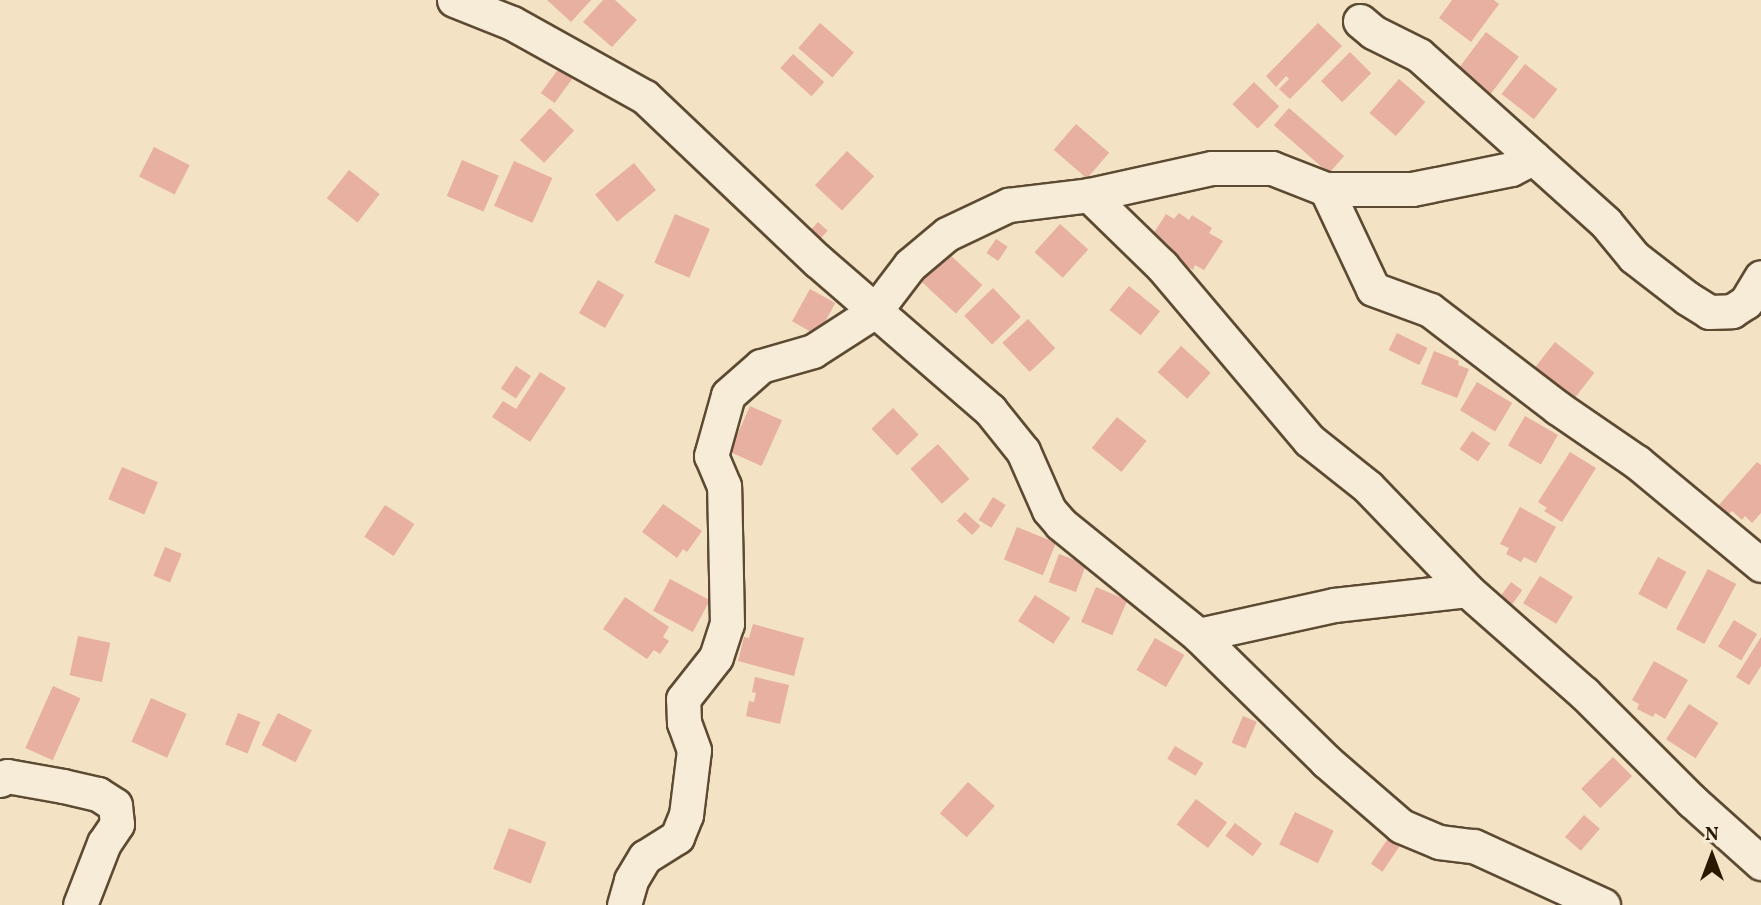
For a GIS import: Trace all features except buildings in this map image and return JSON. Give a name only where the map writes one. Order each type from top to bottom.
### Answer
[{"type":"street","points":[[454,0],[512,23],[645,97],[875,311],[972,393],[1009,430],[1023,451],[1049,510],[1062,524],[1198,635],[1326,761],[1401,826],[1438,842],[1474,846],[1603,905]]},
{"type":"street","points":[[1360,21],[1373,32],[1419,55],[1606,223],[1634,257],[1709,312],[1732,311],[1746,302],[1761,277]]},
{"type":"street","points":[[624,905],[631,880],[645,857],[677,836],[686,815],[694,750],[684,723],[683,699],[716,657],[727,624],[724,486],[711,456],[728,396],[761,366],[813,351],[875,311],[910,265],[947,234],[1008,205],[1090,195],[1212,168],[1272,168],[1326,189],[1412,189],[1511,169],[1533,158]]},
{"type":"street","points":[[1326,189],[1373,289],[1430,310],[1475,347],[1637,463],[1761,565]]},
{"type":"street","points":[[1090,195],[1162,266],[1309,440],[1368,487],[1467,590],[1584,693],[1692,801],[1761,863]]},
{"type":"street","points":[[1198,635],[1334,605],[1467,590]]},
{"type":"street","points":[[0,780],[8,776],[98,794],[115,804],[117,824],[104,843],[80,905]]}]
